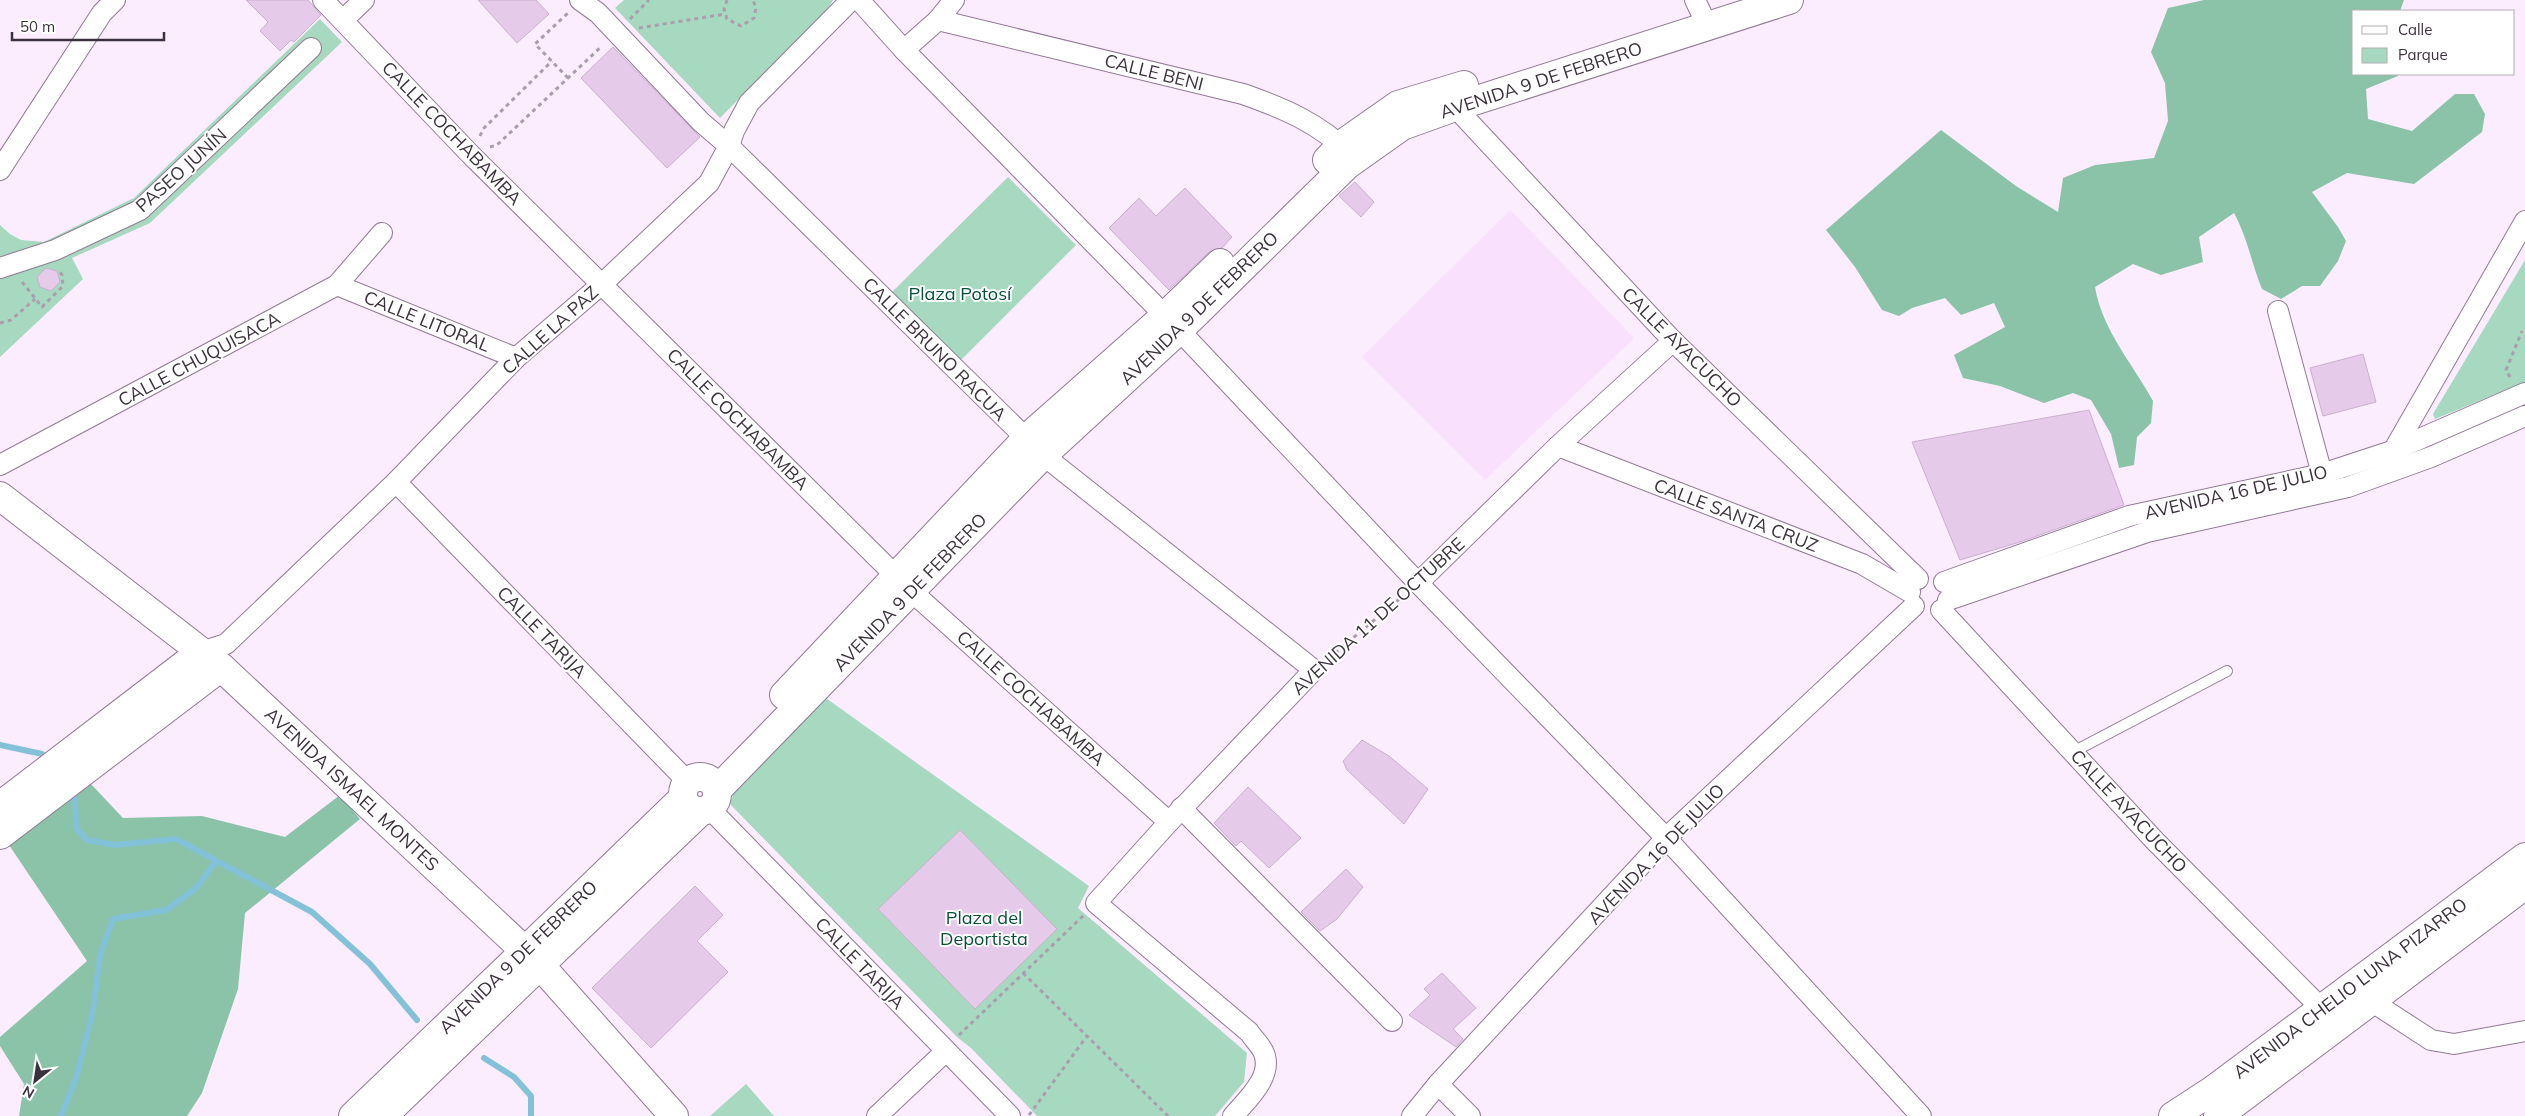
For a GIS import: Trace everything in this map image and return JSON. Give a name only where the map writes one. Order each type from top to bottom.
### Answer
[{"type":"main road","name":"AVENIDA 9 DE FEBRERO","points":[[1347,152],[1402,126],[1735,0]]},
{"type":"main road","name":"AVENIDA 9 DE FEBRERO","points":[[383,1116],[533,958],[700,795],[1034,447],[1172,323],[1347,152],[1398,105],[1702,13],[1789,0]]},
{"type":"main road","name":"AVENIDA ISMAEL MONTES","points":[[0,496],[216,654],[533,958],[674,1116]]},
{"type":"main road","points":[[0,806],[216,654]]},
{"type":"main road","points":[[0,835],[216,654]]},
{"type":"main road","name":"AVENIDA CHELIO LUNA PIZARRO","points":[[2173,1116],[2213,1090],[2525,857]]},
{"type":"main road","name":"AVENIDA CHELIO LUNA PIZARRO","points":[[2218,1116],[2525,885]]},
{"type":"main road","name":"AVENIDA 9 DE FEBRERO","points":[[354,1116],[533,958]]},
{"type":"street","points":[[0,170],[102,13],[115,0]]},
{"type":"street","name":"CALLE COCHABAMBA","points":[[323,0],[471,155],[904,584],[1175,815],[1392,1021]]},
{"type":"street","points":[[343,20],[364,0]]},
{"type":"street","name":"CALLE LA PAZ","points":[[216,654],[396,482],[516,358],[602,284],[709,183],[729,146],[748,102],[851,0]]},
{"type":"street","points":[[859,0],[904,50],[1172,323],[1418,582],[1666,838],[1921,1116]]},
{"type":"street","points":[[904,50],[938,20],[954,0]]},
{"type":"street","name":"CALLE BRUNO RACUA","points":[[580,1],[598,13],[701,122],[729,146],[1034,447],[1314,670]]},
{"type":"street","name":"CALLE BENI","points":[[938,20],[1243,94],[1281,108],[1316,126],[1347,152]]},
{"type":"street","name":"PASEO JUNÍN","points":[[0,268],[42,254],[140,210],[311,48]]},
{"type":"street","name":"CALLE AYACUCHO","points":[[1455,107],[1672,341],[1914,592]]},
{"type":"street","points":[[2389,473],[2392,450],[2525,221]]},
{"type":"street","name":"CALLE CHUQUISACA","points":[[0,465],[337,285],[382,233]]},
{"type":"street","name":"CALLE LITORAL","points":[[337,285],[516,358]]},
{"type":"street","points":[[2278,311],[2322,474]]},
{"type":"street","name":"AVENIDA 11 DE OCTUBRE","points":[[1418,582],[1558,446],[1672,341]]},
{"type":"street","name":"AVENIDA 16 DE JULIO","points":[[1944,597],[2129,516],[2322,474],[2392,450],[2525,393]]},
{"type":"street","name":"AVENIDA 16 DE JULIO","points":[[1944,597],[2147,532],[2348,487],[2432,457],[2525,416]]},
{"type":"street","name":"CALLE SANTA CRUZ","points":[[1558,446],[1862,564],[1914,592]]},
{"type":"street","name":"CALLE TARIJA","points":[[396,482],[1010,1116]]},
{"type":"street","points":[[1934,576],[1944,597],[1936,613],[1924,613],[1914,592],[1934,576]]},
{"type":"street","name":"AVENIDA 16 DE JULIO","points":[[1412,1116],[1438,1084],[1666,838],[1914,592]]},
{"type":"street","name":"CALLE AYACUCHO","points":[[1944,597],[2073,752],[2156,842],[2322,1008]]},
{"type":"street","name":"AVENIDA 11 DE OCTUBRE","points":[[1096,903],[1175,815],[1314,670]]},
{"type":"street","points":[[1096,903],[1249,1032],[1264,1052],[1265,1073],[1254,1093],[1233,1116]]},
{"type":"street","points":[[2372,1001],[2431,1040],[2454,1044],[2525,1031]]},
{"type":"street","points":[[877,1116],[946,1051]]},
{"type":"street","points":[[1438,1084],[1470,1116]]},
{"type":"lane","points":[[2073,752],[2227,671]]},
{"type":"path","points":[[471,155],[498,144],[649,0]]},
{"type":"path","points":[[727,0],[724,14],[727,20],[736,25],[746,25],[756,13],[753,0]]},
{"type":"path","points":[[568,78],[535,44],[580,1]]},
{"type":"path","points":[[617,32],[724,14]]},
{"type":"path","points":[[471,155],[483,128],[552,61]]},
{"type":"path","points":[[22,282],[42,307],[63,286],[62,275],[58,268],[49,265],[42,254]]},
{"type":"path","points":[[0,322],[11,320],[36,299]]},
{"type":"path","points":[[2511,378],[2506,370],[2522,331]]},
{"type":"path","name":"AVENIDA 11 DE OCTUBRE","points":[[1314,670],[1418,582]]},
{"type":"path","points":[[946,1051],[957,1038],[1096,903]]},
{"type":"path","points":[[1023,974],[1168,1116]]},
{"type":"path","points":[[1029,1116],[1087,1036]]},
{"type":"shaded area","points":[[1510,210],[1634,338],[1485,480],[1362,357]]},
{"type":"green space","points":[[624,0],[833,0],[829,7],[720,118],[615,8]]},
{"type":"green space","points":[[2204,0],[2404,0],[2400,10],[2352,10],[2352,75],[2398,76],[2366,89],[2368,119],[2412,131],[2455,94],[2474,94],[2485,114],[2482,132],[2414,184],[2347,173],[2312,192],[2346,241],[2338,261],[2320,286],[2302,286],[2281,299],[2262,289],[2243,232],[2234,213],[2199,237],[2203,262],[2161,275],[2133,264],[2095,287],[2104,318],[2111,332],[2153,401],[2151,423],[2137,437],[2134,465],[2119,468],[2111,434],[2091,400],[2073,393],[2044,403],[2000,386],[1963,378],[1954,355],[2005,327],[1994,303],[1961,315],[1945,298],[1912,308],[1899,316],[1882,310],[1855,267],[1826,230],[1941,130],[2016,186],[2058,212],[2063,178],[2095,165],[2154,158],[2168,121],[2165,83],[2151,52],[2168,8]]},
{"type":"green space","points":[[320,19],[342,42],[150,223],[72,258],[83,279],[0,357],[0,225],[10,234],[21,240],[44,242],[134,198]]},
{"type":"green space","name":"Plaza Potosí","points":[[1008,177],[1076,245],[960,361],[891,293]]},
{"type":"green space","points":[[2525,260],[2525,382],[2435,419],[2433,414]]},
{"type":"green space","name":"Plaza del Deportista","points":[[823,696],[1089,886],[1078,908],[1247,1053],[1244,1082],[1215,1116],[1037,1116],[971,1048],[957,1037],[730,804],[737,783]]},
{"type":"green space","points":[[90,783],[123,818],[202,816],[285,837],[340,795],[360,819],[245,913],[238,989],[202,1093],[187,1116],[19,1116],[24,1084],[0,1046],[0,1037],[87,961],[9,845]]},
{"type":"green space","points":[[746,1084],[774,1116],[710,1116]]},
{"type":"building","points":[[246,0],[308,0],[321,15],[294,42],[291,40],[280,51],[260,31],[268,22]]},
{"type":"building","points":[[478,0],[536,0],[549,14],[517,43]]},
{"type":"building","points":[[613,47],[700,137],[667,168],[581,78]]},
{"type":"building","points":[[1355,182],[1374,202],[1361,217],[1339,196]]},
{"type":"building","points":[[1185,188],[1232,237],[1222,248],[1209,252],[1169,290],[1109,228],[1139,198],[1156,216]]},
{"type":"building","points":[[46,268],[57,271],[60,282],[51,291],[40,287],[37,277]]},
{"type":"building","points":[[2363,354],[2376,402],[2323,416],[2310,368]]},
{"type":"building","points":[[2089,410],[2124,505],[2020,542],[1960,560],[1912,442]]},
{"type":"building","points":[[1362,740],[1389,756],[1428,789],[1404,824],[1347,770],[1343,761]]},
{"type":"building","points":[[1248,787],[1301,838],[1269,868],[1241,841],[1236,846],[1214,823]]},
{"type":"building","points":[[960,830],[1057,929],[975,1009],[878,909]]},
{"type":"building","points":[[1346,869],[1363,887],[1337,919],[1320,931],[1301,912]]},
{"type":"building","points":[[695,886],[723,915],[697,941],[728,972],[651,1048],[592,988]]},
{"type":"building","points":[[1442,973],[1476,1008],[1453,1029],[1463,1039],[1456,1047],[1409,1015],[1430,995],[1424,989]]},
{"type":"waterway","points":[[0,745],[42,754]]},
{"type":"waterway","points":[[75,799],[76,828],[87,840],[115,845],[176,839],[312,912],[370,964],[417,1020]]},
{"type":"waterway","points":[[61,1116],[76,1079],[93,1010],[100,956],[113,919],[166,910],[197,887],[216,861]]},
{"type":"waterway","points":[[484,1058],[514,1077],[531,1096],[531,1116]]}]
